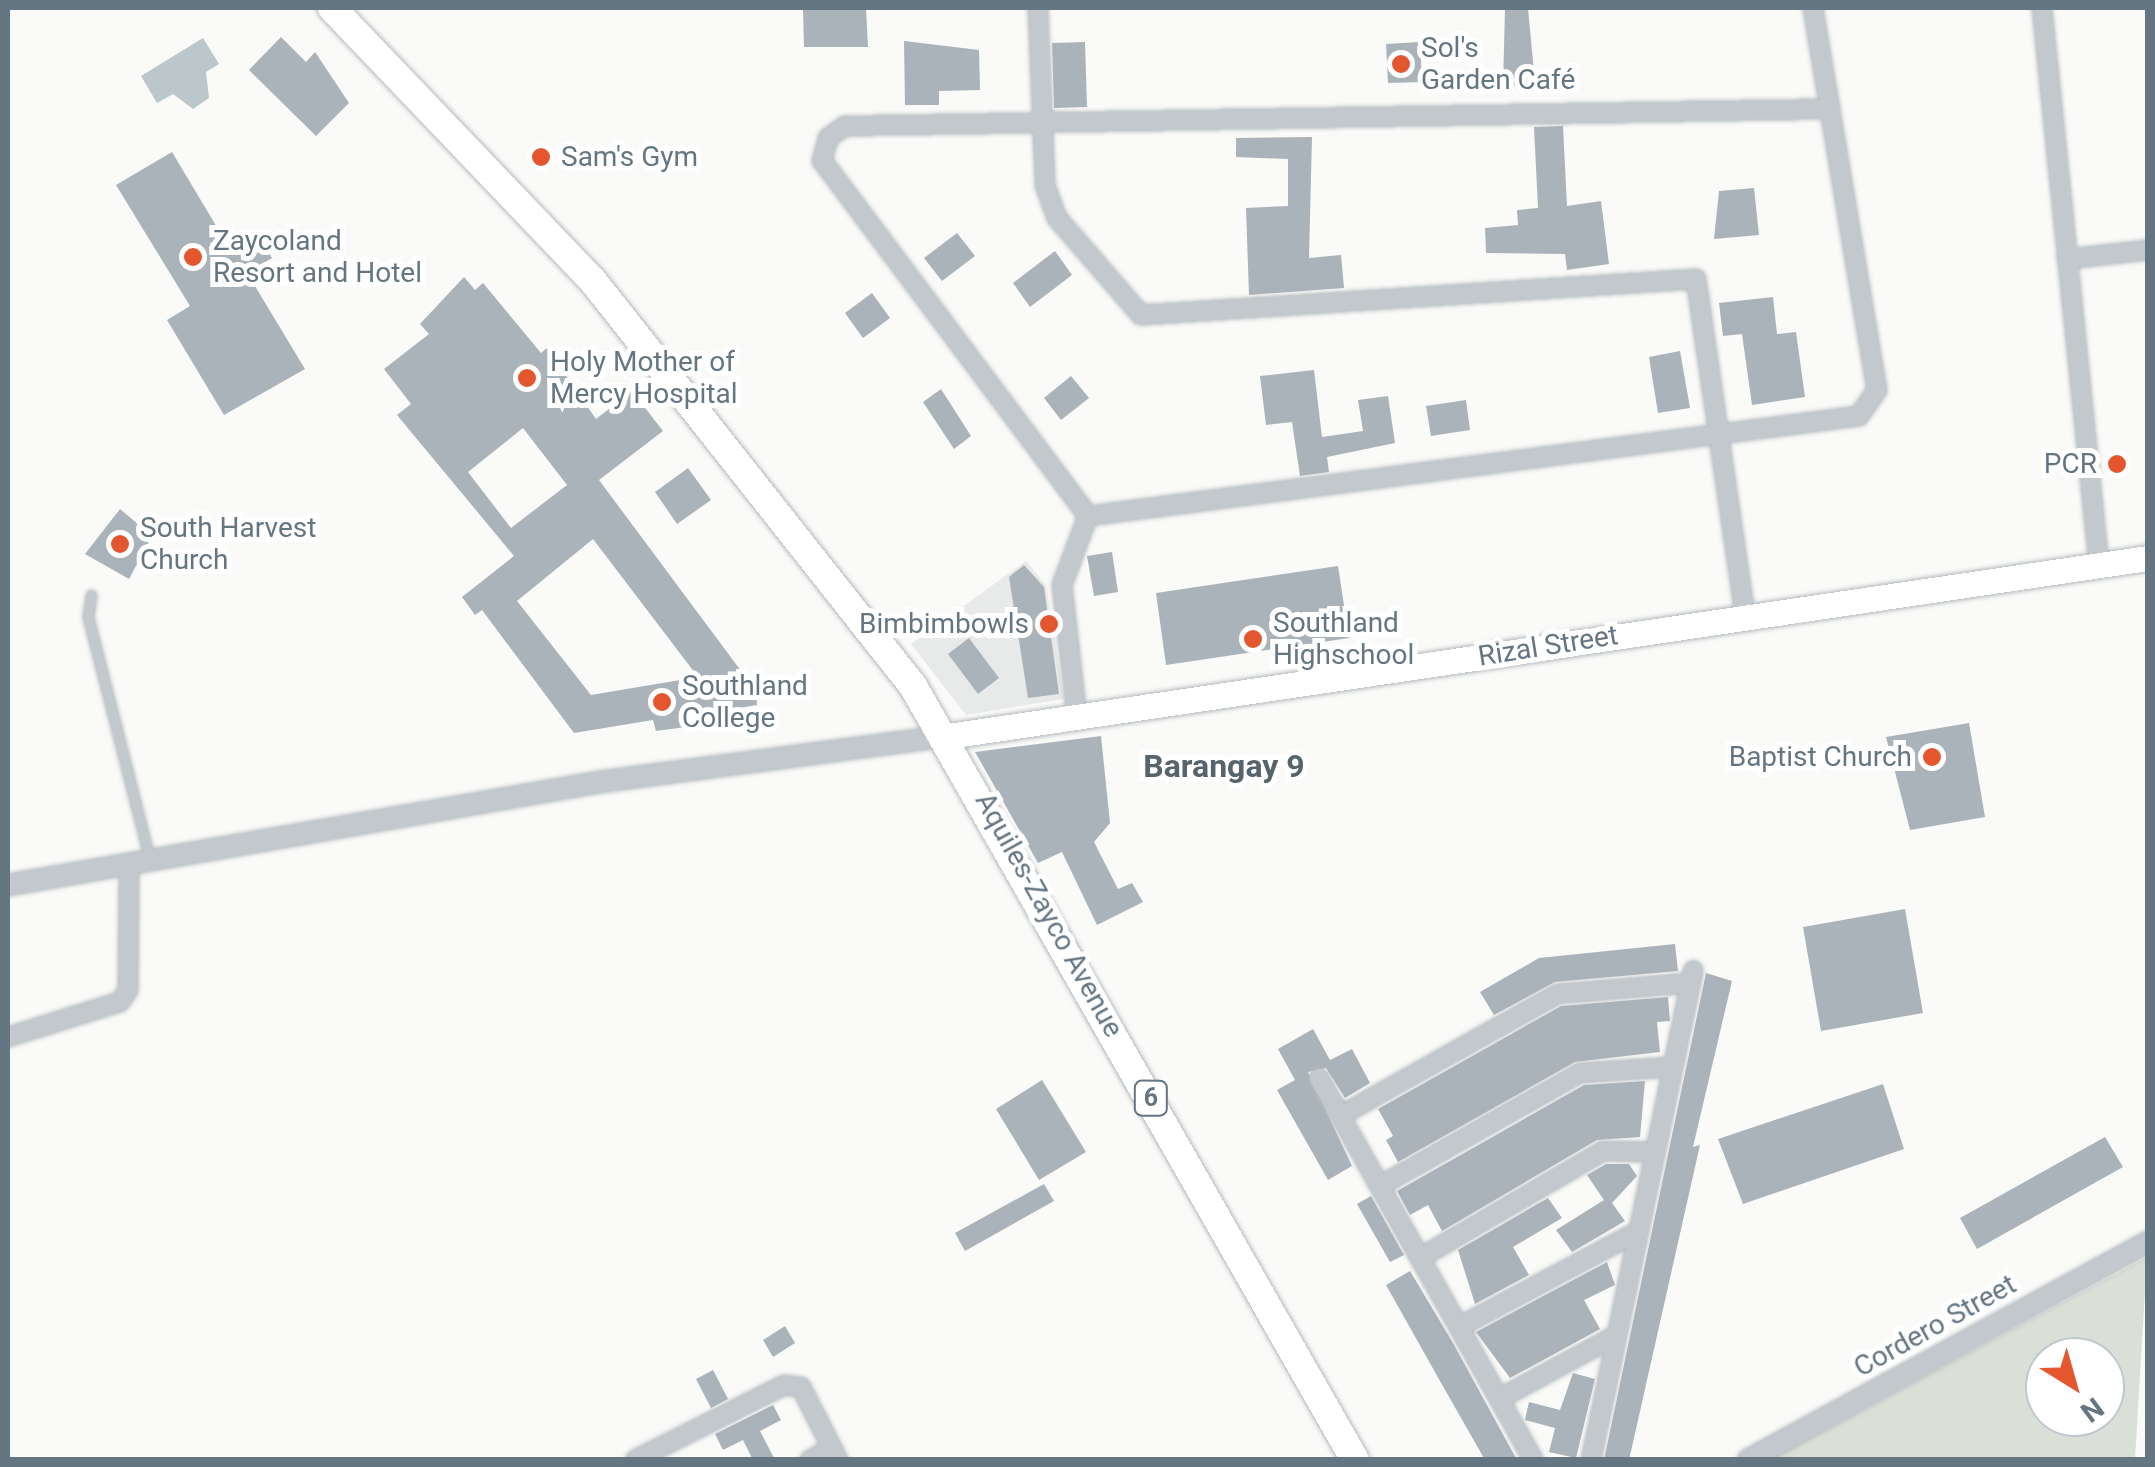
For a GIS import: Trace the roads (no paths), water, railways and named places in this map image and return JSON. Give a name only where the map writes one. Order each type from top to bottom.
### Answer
[{"type":"highway","name":"6","points":[[332,8],[593,281],[726,440],[948,736]]},
{"type":"highway","name":"Aquiles-Zayco Avenue","points":[[948,736],[1355,1459]]},
{"type":"main road","name":"Rizal Street","points":[[948,736],[2148,558]]},
{"type":"street","points":[[1038,8],[1042,125],[1057,218],[1141,315],[1696,278],[1745,616]]},
{"type":"street","points":[[1088,516],[1859,416],[1874,406],[1814,8]]},
{"type":"street","points":[[2042,8],[2099,565]]},
{"type":"street","points":[[1088,516],[822,161],[828,138],[845,126],[1830,109]]},
{"type":"street","points":[[2067,259],[2148,250]]},
{"type":"street","points":[[1077,717],[1062,585],[1088,516]]},
{"type":"street","points":[[8,885],[606,780],[948,736]]},
{"type":"street","points":[[8,1037],[120,1002],[128,990],[129,866]]},
{"type":"street","points":[[1340,1116],[1557,994],[1692,977],[1591,1460]]},
{"type":"street","points":[[1380,1186],[1580,1073],[1673,1067]]},
{"type":"street","points":[[1319,1078],[1533,1460]]},
{"type":"street","points":[[1420,1258],[1602,1151],[1655,1152]]},
{"type":"street","points":[[1459,1327],[1639,1230]]},
{"type":"street","name":"Cordero Street","points":[[1748,1460],[2148,1242]]},
{"type":"street","points":[[1499,1400],[1617,1335]]},
{"type":"street","points":[[636,1460],[784,1385],[801,1387],[835,1454],[810,1460]]},
{"type":"lane","points":[[91,595],[88,617],[151,862]]},
{"type":"place","name":"Sol's Garden Café","points":[[1401,64]]},
{"type":"place","name":"Sam's Gym","points":[[541,157]]},
{"type":"place","name":"Zaycoland Resort and Hotel","points":[[193,257]]},
{"type":"place","name":"Holy Mother of Mercy Hospital","points":[[527,378]]},
{"type":"place","name":"PCR","points":[[2117,464]]},
{"type":"place","name":"South Harvest Church","points":[[120,544]]},
{"type":"place","name":"Bimbimbowls","points":[[1049,624]]},
{"type":"place","name":"Southland Highschool","points":[[1253,639]]},
{"type":"place","name":"Southland College","points":[[662,702]]},
{"type":"place","name":"Baptist Church","points":[[1932,757]]},
{"type":"district","name":"Barangay 9","points":[[1224,766]]}]
